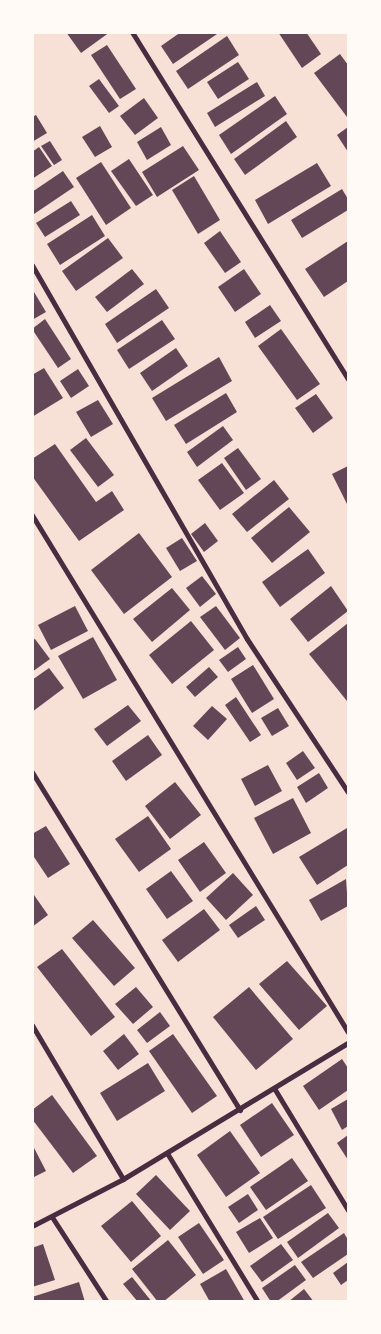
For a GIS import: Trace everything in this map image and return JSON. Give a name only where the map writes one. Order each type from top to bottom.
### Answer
[{"type":"street","points":[[132,32],[348,379]]},
{"type":"street","points":[[32,265],[247,639],[348,792]]},
{"type":"street","points":[[32,514],[348,1032]]},
{"type":"street","points":[[32,772],[240,1110]]},
{"type":"street","points":[[32,1025],[123,1179]]},
{"type":"street","points":[[32,1226],[123,1179],[348,1043]]},
{"type":"street","points":[[274,1088],[348,1210]]},
{"type":"street","points":[[167,1153],[258,1302]]},
{"type":"street","points":[[52,1217],[107,1302]]},
{"type":"building","points":[[66,32],[110,32],[81,53]]},
{"type":"building","points":[[181,32],[220,32],[173,64],[161,46]]},
{"type":"building","points":[[278,32],[306,32],[321,54],[302,68]]},
{"type":"building","points":[[227,36],[239,55],[188,89],[176,71]]},
{"type":"building","points":[[107,45],[136,89],[120,99],[91,55]]},
{"type":"building","points":[[340,54],[348,65],[347,117],[314,73]]},
{"type":"building","points":[[238,62],[249,79],[218,99],[207,82]]},
{"type":"building","points":[[99,79],[119,106],[109,113],[89,86]]},
{"type":"building","points":[[257,82],[265,96],[215,127],[207,113]]},
{"type":"building","points":[[275,96],[287,114],[231,154],[219,135]]},
{"type":"building","points":[[144,98],[158,118],[135,135],[120,116]]},
{"type":"building","points":[[36,115],[47,133],[32,142],[32,117]]},
{"type":"building","points":[[286,121],[297,137],[245,175],[234,159]]},
{"type":"building","points":[[100,126],[112,147],[95,157],[82,137]]},
{"type":"building","points":[[161,127],[171,145],[147,160],[137,142]]},
{"type":"building","points":[[348,127],[348,152],[337,135]]},
{"type":"building","points":[[50,141],[62,160],[54,165],[41,146]]},
{"type":"building","points":[[183,146],[199,170],[157,197],[142,172]]},
{"type":"building","points":[[39,147],[52,166],[32,179],[32,152]]},
{"type":"building","points":[[129,159],[153,195],[136,206],[111,171]]},
{"type":"building","points":[[101,162],[131,208],[106,225],[76,178]]},
{"type":"building","points":[[317,163],[331,186],[268,224],[255,200]]},
{"type":"building","points":[[63,171],[74,187],[34,214],[32,192]]},
{"type":"building","points":[[194,176],[220,220],[198,234],[172,190]]},
{"type":"building","points":[[342,189],[348,199],[348,210],[302,238],[291,220]]},
{"type":"building","points":[[71,201],[80,215],[45,237],[36,223]]},
{"type":"building","points":[[92,215],[105,236],[60,265],[47,244]]},
{"type":"building","points":[[220,231],[241,262],[225,273],[204,243]]},
{"type":"building","points":[[108,238],[123,258],[76,291],[62,271]]},
{"type":"building","points":[[348,241],[348,281],[324,297],[305,269]]},
{"type":"building","points":[[132,269],[144,284],[107,312],[95,297]]},
{"type":"building","points":[[244,269],[261,294],[235,312],[218,287]]},
{"type":"building","points":[[156,289],[169,308],[117,343],[105,324]]},
{"type":"building","points":[[34,292],[46,312],[32,320],[32,293]]},
{"type":"building","points":[[270,305],[281,321],[255,338],[245,322]]},
{"type":"building","points":[[45,319],[71,359],[58,368],[32,329]]},
{"type":"building","points":[[162,320],[175,339],[129,369],[117,350]]},
{"type":"building","points":[[281,329],[320,384],[297,400],[258,346]]},
{"type":"building","points":[[176,348],[188,366],[152,391],[140,373]]},
{"type":"building","points":[[219,357],[232,381],[166,421],[152,398]]},
{"type":"building","points":[[44,368],[63,398],[32,417],[32,375]]},
{"type":"building","points":[[78,369],[89,386],[71,398],[60,381]]},
{"type":"building","points":[[226,393],[237,412],[186,444],[174,425]]},
{"type":"building","points":[[316,394],[333,418],[313,433],[295,408]]},
{"type":"building","points":[[98,400],[113,424],[91,437],[76,412]]},
{"type":"building","points":[[223,426],[233,440],[197,467],[187,452]]},
{"type":"building","points":[[86,438],[114,475],[98,487],[70,450]]},
{"type":"building","points":[[55,444],[96,502],[112,491],[124,510],[79,541],[32,476],[32,459]]},
{"type":"building","points":[[238,448],[261,479],[246,490],[224,458]]},
{"type":"building","points":[[222,463],[244,493],[220,510],[198,480]]},
{"type":"building","points":[[348,466],[348,506],[332,474]]},
{"type":"building","points":[[274,480],[289,499],[247,532],[232,514]]},
{"type":"building","points":[[289,507],[310,532],[272,563],[251,538]]},
{"type":"building","points":[[205,523],[218,541],[204,552],[191,534]]},
{"type":"building","points":[[139,533],[172,577],[124,614],[91,570]]},
{"type":"building","points":[[182,538],[197,561],[180,571],[166,548]]},
{"type":"building","points":[[308,549],[325,573],[280,607],[262,582]]},
{"type":"building","points":[[202,576],[216,594],[200,607],[186,588]]},
{"type":"building","points":[[331,586],[348,611],[308,642],[290,619]]},
{"type":"building","points":[[172,588],[190,610],[152,642],[133,619]]},
{"type":"building","points":[[75,606],[88,631],[51,650],[38,625]]},
{"type":"building","points":[[216,606],[240,638],[225,650],[200,617]]},
{"type":"building","points":[[191,621],[214,650],[172,684],[149,655]]},
{"type":"building","points":[[348,623],[348,700],[347,701],[309,654]]},
{"type":"building","points":[[93,637],[117,680],[83,699],[58,656]]},
{"type":"building","points":[[35,639],[50,659],[32,672],[32,640]]},
{"type":"building","points":[[238,647],[246,659],[228,672],[219,660]]},
{"type":"building","points":[[253,665],[274,699],[252,713],[231,679]]},
{"type":"building","points":[[209,667],[218,677],[195,697],[186,687]]},
{"type":"building","points":[[49,668],[64,688],[32,712],[32,680]]},
{"type":"building","points":[[236,697],[261,735],[250,742],[225,705]]},
{"type":"building","points":[[128,705],[141,721],[107,746],[94,729]]},
{"type":"building","points":[[212,706],[227,719],[208,740],[193,726]]},
{"type":"building","points":[[278,708],[289,726],[272,736],[261,718]]},
{"type":"building","points":[[148,735],[162,755],[126,781],[112,761]]},
{"type":"building","points":[[303,751],[315,768],[297,780],[286,763]]},
{"type":"building","points":[[268,765],[282,791],[255,806],[241,779]]},
{"type":"building","points":[[319,773],[328,788],[306,803],[297,787]]},
{"type":"building","points":[[175,782],[201,815],[170,839],[145,806]]},
{"type":"building","points":[[293,798],[311,833],[273,854],[254,818]]},
{"type":"building","points":[[148,816],[171,849],[139,872],[115,839]]},
{"type":"building","points":[[46,826],[70,864],[48,878],[32,854],[32,834]]},
{"type":"building","points":[[347,828],[348,865],[317,885],[299,857]]},
{"type":"building","points":[[204,842],[226,873],[200,892],[178,860]]},
{"type":"building","points":[[171,871],[193,901],[167,919],[146,889]]},
{"type":"building","points":[[233,873],[253,895],[226,920],[206,898]]},
{"type":"building","points":[[346,879],[348,906],[321,921],[309,900]]},
{"type":"building","points":[[34,895],[48,915],[32,927],[32,896]]},
{"type":"building","points":[[256,906],[265,920],[238,938],[229,925]]},
{"type":"building","points":[[204,909],[220,930],[178,962],[162,940]]},
{"type":"building","points":[[93,920],[135,968],[114,986],[72,938]]},
{"type":"building","points":[[62,949],[115,1017],[91,1036],[37,967]]},
{"type":"building","points":[[287,961],[327,1006],[299,1030],[259,984]]},
{"type":"building","points":[[136,987],[153,1007],[133,1024],[115,1004]]},
{"type":"building","points":[[249,987],[293,1039],[256,1070],[213,1017]]},
{"type":"building","points":[[160,1012],[170,1026],[147,1043],[137,1030]]},
{"type":"building","points":[[124,1034],[139,1054],[118,1070],[103,1051]]},
{"type":"building","points":[[173,1034],[217,1096],[192,1113],[149,1051]]},
{"type":"building","points":[[342,1059],[348,1068],[348,1090],[319,1110],[303,1086]]},
{"type":"building","points":[[148,1063],[165,1091],[117,1121],[100,1093]]},
{"type":"building","points":[[52,1095],[97,1156],[73,1173],[32,1119],[32,1110]]},
{"type":"building","points":[[348,1099],[348,1126],[342,1130],[331,1109]]},
{"type":"building","points":[[272,1103],[294,1135],[261,1157],[240,1125]]},
{"type":"building","points":[[230,1131],[260,1173],[226,1197],[197,1155]]},
{"type":"building","points":[[348,1135],[348,1160],[337,1143]]},
{"type":"building","points":[[32,1144],[46,1171],[32,1178]]},
{"type":"building","points":[[292,1158],[308,1181],[266,1210],[250,1187]]},
{"type":"building","points":[[156,1175],[190,1211],[170,1230],[136,1194]]},
{"type":"building","points":[[311,1185],[326,1208],[278,1239],[263,1217]]},
{"type":"building","points":[[248,1194],[258,1210],[239,1223],[228,1207]]},
{"type":"building","points":[[132,1201],[161,1236],[131,1262],[101,1226]]},
{"type":"building","points":[[328,1213],[339,1228],[298,1258],[287,1242]]},
{"type":"building","points":[[260,1218],[273,1238],[249,1253],[236,1232]]},
{"type":"building","points":[[199,1223],[224,1260],[203,1274],[178,1237]]},
{"type":"building","points":[[344,1233],[348,1240],[348,1254],[313,1278],[301,1262]]},
{"type":"building","points":[[168,1240],[196,1275],[163,1302],[158,1302],[132,1269]]},
{"type":"building","points":[[43,1244],[55,1280],[32,1287],[32,1248]]},
{"type":"building","points":[[281,1244],[293,1260],[262,1282],[250,1266]]},
{"type":"building","points":[[348,1262],[348,1280],[341,1285],[333,1273]]},
{"type":"building","points":[[295,1265],[306,1280],[276,1302],[271,1302],[262,1288]]},
{"type":"building","points":[[226,1269],[245,1302],[210,1302],[200,1284]]},
{"type":"building","points":[[132,1277],[152,1302],[138,1302],[123,1284]]},
{"type":"building","points":[[79,1282],[85,1302],[32,1302],[32,1297]]},
{"type":"building","points":[[304,1289],[314,1302],[288,1302]]}]
